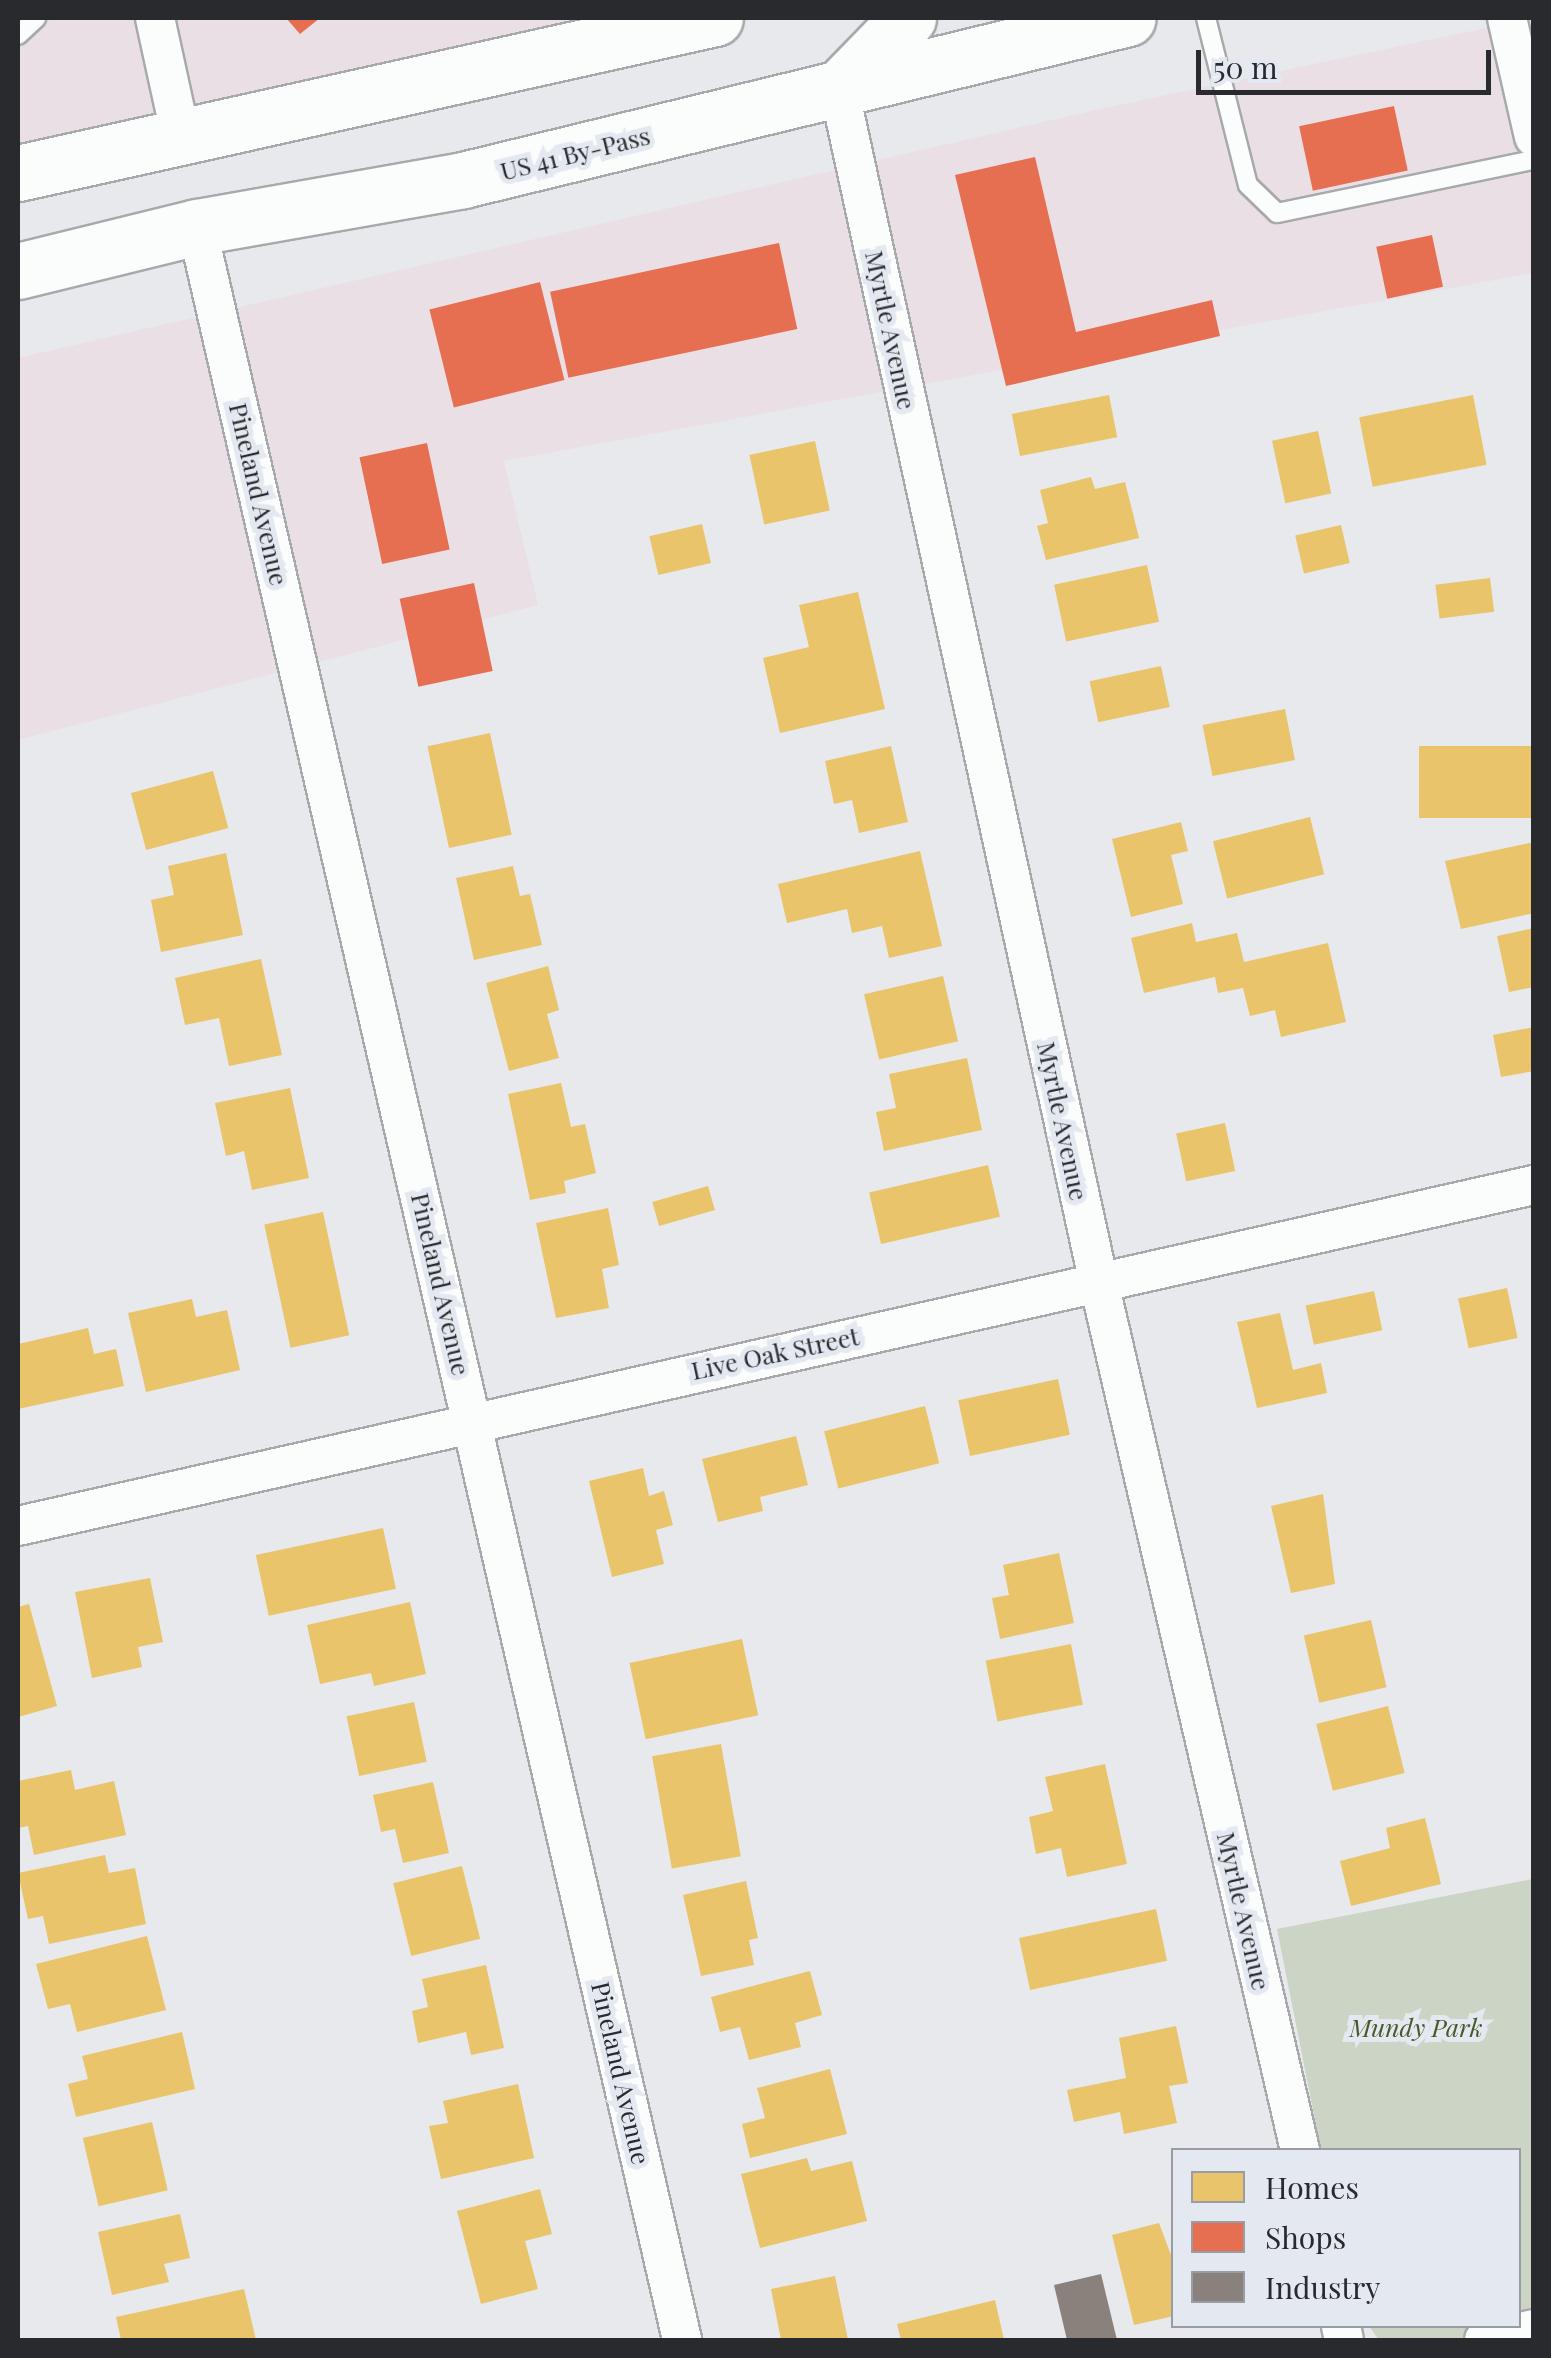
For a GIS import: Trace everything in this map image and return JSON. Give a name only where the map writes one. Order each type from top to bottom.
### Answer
[{"type":"main road","points":[[18,173],[180,132],[715,18]]},
{"type":"main road","points":[[839,89],[908,18]]},
{"type":"main road","name":"US 41 By-Pass","points":[[18,272],[198,228],[463,180],[1128,18]]},
{"type":"street","points":[[155,18],[180,132]]},
{"type":"street","points":[[1507,18],[1534,136]]},
{"type":"street","name":"Myrtle Avenue","points":[[839,89],[1099,1283],[1300,2148]]},
{"type":"street","name":"Pineland Avenue","points":[[198,228],[682,2340]]},
{"type":"street","name":"Live Oak Street","points":[[18,1526],[472,1419],[1534,1185]]},
{"type":"street","points":[[1484,2340],[1534,2328]]},
{"type":"lane","points":[[18,35],[36,18]]},
{"type":"lane","points":[[1206,18],[1248,184],[1277,214],[1534,160]]},
{"type":"shaded area","points":[[18,18],[627,18],[18,192]]},
{"type":"shaded area","points":[[1533,18],[1533,273],[504,461],[538,605],[18,740],[18,358],[1100,109]]},
{"type":"green space","name":"Mundy Park","points":[[1533,1879],[1533,2330],[1488,2340],[1379,2340],[1370,2328],[1521,2328],[1521,2148],[1321,2148],[1277,1929]]},
{"type":"building: Homes","points":[[1109,395],[1117,437],[1020,456],[1012,414]]},
{"type":"building: Homes","points":[[1473,395],[1487,465],[1373,487],[1359,417]]},
{"type":"building: Homes","points":[[1318,431],[1331,494],[1285,503],[1272,441]]},
{"type":"building: Homes","points":[[815,441],[830,510],[764,524],[749,455]]},
{"type":"building: Homes","points":[[1091,477],[1095,489],[1125,482],[1139,538],[1046,560],[1037,526],[1048,523],[1040,490]]},
{"type":"building: Homes","points":[[702,524],[711,563],[658,575],[649,536]]},
{"type":"building: Homes","points":[[1341,525],[1350,563],[1304,574],[1295,536]]},
{"type":"building: Homes","points":[[1147,565],[1159,622],[1066,641],[1054,585]]},
{"type":"building: Homes","points":[[1490,578],[1494,612],[1440,618],[1435,585]]},
{"type":"building: Homes","points":[[858,592],[885,709],[780,733],[763,658],[809,647],[799,605]]},
{"type":"building: Homes","points":[[1161,666],[1170,707],[1098,722],[1090,681]]},
{"type":"building: Homes","points":[[1285,709],[1295,760],[1212,776],[1203,725]]},
{"type":"building: Homes","points":[[490,733],[512,835],[449,848],[427,746]]},
{"type":"building: Homes","points":[[891,746],[908,822],[859,833],[852,800],[834,804],[825,761]]},
{"type":"building: Homes","points":[[1419,746],[1534,746],[1534,818],[1419,818]]},
{"type":"building: Homes","points":[[213,771],[228,828],[146,850],[131,793]]},
{"type":"building: Homes","points":[[1310,817],[1324,874],[1227,898],[1213,841]]},
{"type":"building: Homes","points":[[1181,822],[1188,851],[1171,855],[1183,904],[1131,917],[1112,839]]},
{"type":"building: Homes","points":[[1534,842],[1534,913],[1461,929],[1445,861]]},
{"type":"building: Homes","points":[[920,851],[942,946],[889,958],[882,926],[852,933],[847,909],[787,923],[778,884]]},
{"type":"building: Homes","points":[[226,853],[243,935],[161,952],[151,900],[174,895],[168,866]]},
{"type":"building: Homes","points":[[513,866],[520,896],[530,894],[542,945],[474,960],[456,878]]},
{"type":"building: Homes","points":[[1192,923],[1196,942],[1237,933],[1244,962],[1328,943],[1346,1022],[1281,1037],[1275,1010],[1250,1016],[1243,988],[1218,993],[1215,977],[1144,993],[1131,938]]},
{"type":"building: Homes","points":[[1534,928],[1534,987],[1509,992],[1497,936]]},
{"type":"building: Homes","points":[[261,959],[282,1055],[229,1066],[219,1018],[185,1025],[175,978]]},
{"type":"building: Homes","points":[[548,966],[559,1010],[547,1014],[559,1058],[509,1071],[486,983]]},
{"type":"building: Homes","points":[[943,976],[958,1041],[879,1060],[864,994]]},
{"type":"building: Homes","points":[[1534,1027],[1534,1071],[1501,1077],[1493,1035]]},
{"type":"building: Homes","points":[[967,1058],[982,1130],[884,1151],[876,1112],[896,1108],[889,1074]]},
{"type":"building: Homes","points":[[561,1083],[571,1127],[585,1124],[596,1173],[564,1181],[566,1193],[530,1200],[508,1094]]},
{"type":"building: Homes","points":[[290,1088],[309,1178],[252,1190],[244,1151],[226,1156],[215,1103]]},
{"type":"building: Homes","points":[[1225,1123],[1235,1171],[1186,1181],[1176,1133]]},
{"type":"building: Homes","points":[[988,1165],[1000,1217],[881,1244],[869,1192]]},
{"type":"building: Homes","points":[[708,1186],[715,1210],[659,1226],[652,1202]]},
{"type":"building: Homes","points":[[608,1208],[619,1265],[602,1269],[609,1308],[556,1318],[536,1223]]},
{"type":"building: Homes","points":[[323,1212],[349,1335],[291,1348],[264,1224]]},
{"type":"building: Homes","points":[[1507,1288],[1518,1338],[1469,1348],[1458,1298]]},
{"type":"building: Homes","points":[[1374,1291],[1382,1330],[1314,1345],[1306,1306]]},
{"type":"building: Homes","points":[[192,1299],[196,1317],[227,1310],[240,1370],[146,1392],[128,1313]]},
{"type":"building: Homes","points":[[1280,1313],[1293,1370],[1321,1363],[1327,1393],[1257,1408],[1237,1322]]},
{"type":"building: Homes","points":[[88,1328],[94,1354],[116,1349],[124,1386],[18,1409],[18,1344]]},
{"type":"building: Homes","points":[[1058,1379],[1070,1435],[970,1456],[958,1400]]},
{"type":"building: Homes","points":[[925,1406],[939,1463],[838,1488],[824,1431]]},
{"type":"building: Homes","points":[[796,1436],[808,1485],[760,1497],[763,1511],[718,1522],[702,1459]]},
{"type":"building: Homes","points":[[643,1468],[649,1496],[664,1491],[673,1525],[656,1530],[664,1564],[612,1577],[589,1481]]},
{"type":"building: Homes","points":[[1323,1494],[1335,1584],[1291,1593],[1271,1506]]},
{"type":"building: Homes","points":[[383,1528],[396,1589],[269,1616],[256,1555]]},
{"type":"building: Homes","points":[[1059,1553],[1074,1623],[1000,1639],[992,1598],[1009,1595],[1003,1565]]},
{"type":"building: Homes","points":[[150,1578],[163,1642],[138,1647],[142,1667],[92,1678],[75,1592]]},
{"type":"building: Homes","points":[[410,1602],[426,1674],[374,1686],[371,1673],[320,1684],[307,1625]]},
{"type":"building: Homes","points":[[29,1604],[57,1706],[18,1717],[18,1607]]},
{"type":"building: Homes","points":[[1371,1620],[1387,1687],[1319,1703],[1304,1636]]},
{"type":"building: Homes","points":[[742,1639],[758,1715],[646,1739],[630,1663]]},
{"type":"building: Homes","points":[[1071,1644],[1083,1705],[997,1721],[986,1661]]},
{"type":"building: Homes","points":[[414,1702],[427,1762],[359,1776],[347,1716]]},
{"type":"building: Homes","points":[[1388,1706],[1405,1773],[1333,1791],[1316,1724]]},
{"type":"building: Homes","points":[[721,1744],[741,1856],[672,1868],[652,1756]]},
{"type":"building: Homes","points":[[1105,1764],[1127,1864],[1067,1877],[1061,1848],[1036,1854],[1029,1817],[1053,1811],[1045,1777]]},
{"type":"building: Homes","points":[[71,1770],[75,1790],[114,1781],[126,1835],[34,1855],[28,1826],[18,1828],[18,1781]]},
{"type":"building: Homes","points":[[433,1782],[449,1853],[403,1863],[395,1829],[381,1832],[373,1795]]},
{"type":"building: Homes","points":[[1425,1818],[1441,1884],[1351,1906],[1340,1861],[1390,1848],[1386,1828]]},
{"type":"building: Homes","points":[[105,1855],[109,1873],[135,1868],[146,1924],[49,1944],[43,1916],[28,1919],[18,1873]]},
{"type":"building: Homes","points":[[462,1866],[480,1939],[411,1956],[393,1883]]},
{"type":"building: Homes","points":[[746,1881],[758,1938],[749,1940],[754,1965],[701,1976],[683,1895]]},
{"type":"building: Homes","points":[[1156,1909],[1167,1961],[1030,1990],[1019,1938]]},
{"type":"building: Homes","points":[[147,1936],[166,2010],[77,2032],[70,2004],[48,2009],[36,1964]]},
{"type":"building: Homes","points":[[486,1965],[504,2048],[471,2055],[466,2032],[418,2043],[412,2011],[428,2007],[422,1979]]},
{"type":"building: Homes","points":[[810,1971],[822,2015],[795,2023],[801,2047],[749,2060],[740,2027],[720,2032],[711,1997]]},
{"type":"building: Homes","points":[[1176,2026],[1188,2083],[1169,2086],[1177,2123],[1124,2134],[1120,2112],[1074,2122],[1067,2090],[1126,2078],[1119,2038]]},
{"type":"building: Homes","points":[[182,2032],[195,2089],[76,2117],[68,2084],[88,2079],[82,2056]]},
{"type":"building: Homes","points":[[830,2069],[847,2134],[750,2158],[742,2124],[765,2118],[757,2088]]},
{"type":"building: Homes","points":[[518,2084],[534,2158],[441,2179],[429,2126],[448,2123],[443,2101]]},
{"type":"building: Homes","points":[[152,2122],[168,2190],[99,2206],[83,2138]]},
{"type":"building: Homes","points":[[807,2158],[811,2171],[852,2161],[867,2221],[760,2248],[741,2174]]},
{"type":"building: Homes","points":[[540,2189],[552,2234],[525,2241],[538,2289],[481,2304],[457,2211]]},
{"type":"building: Homes","points":[[180,2214],[190,2258],[164,2264],[169,2282],[112,2295],[98,2232]]},
{"type":"building: Homes","points":[[1159,2223],[1171,2255],[1171,2317],[1134,2325],[1112,2235]]},
{"type":"building: Homes","points":[[835,2276],[848,2340],[781,2340],[771,2289]]},
{"type":"building: Homes","points":[[244,2289],[256,2340],[121,2340],[116,2317]]},
{"type":"building: Homes","points":[[995,2300],[1004,2340],[901,2340],[897,2324]]},
{"type":"building: Shops","points":[[286,18],[320,18],[300,34]]},
{"type":"building: Shops","points":[[1394,106],[1408,171],[1313,191],[1299,126]]},
{"type":"building: Shops","points":[[1035,157],[1076,332],[1212,300],[1220,336],[1006,386],[955,175]]},
{"type":"building: Shops","points":[[1432,235],[1443,287],[1387,299],[1376,247]]},
{"type":"building: Shops","points":[[779,243],[797,329],[568,378],[550,292]]},
{"type":"building: Shops","points":[[540,282],[564,380],[454,408],[429,310]]},
{"type":"building: Shops","points":[[427,443],[450,550],[382,564],[360,457]]},
{"type":"building: Shops","points":[[474,583],[493,671],[418,687],[400,599]]},
{"type":"building: Industry","points":[[1101,2274],[1117,2340],[1067,2340],[1054,2285]]}]
